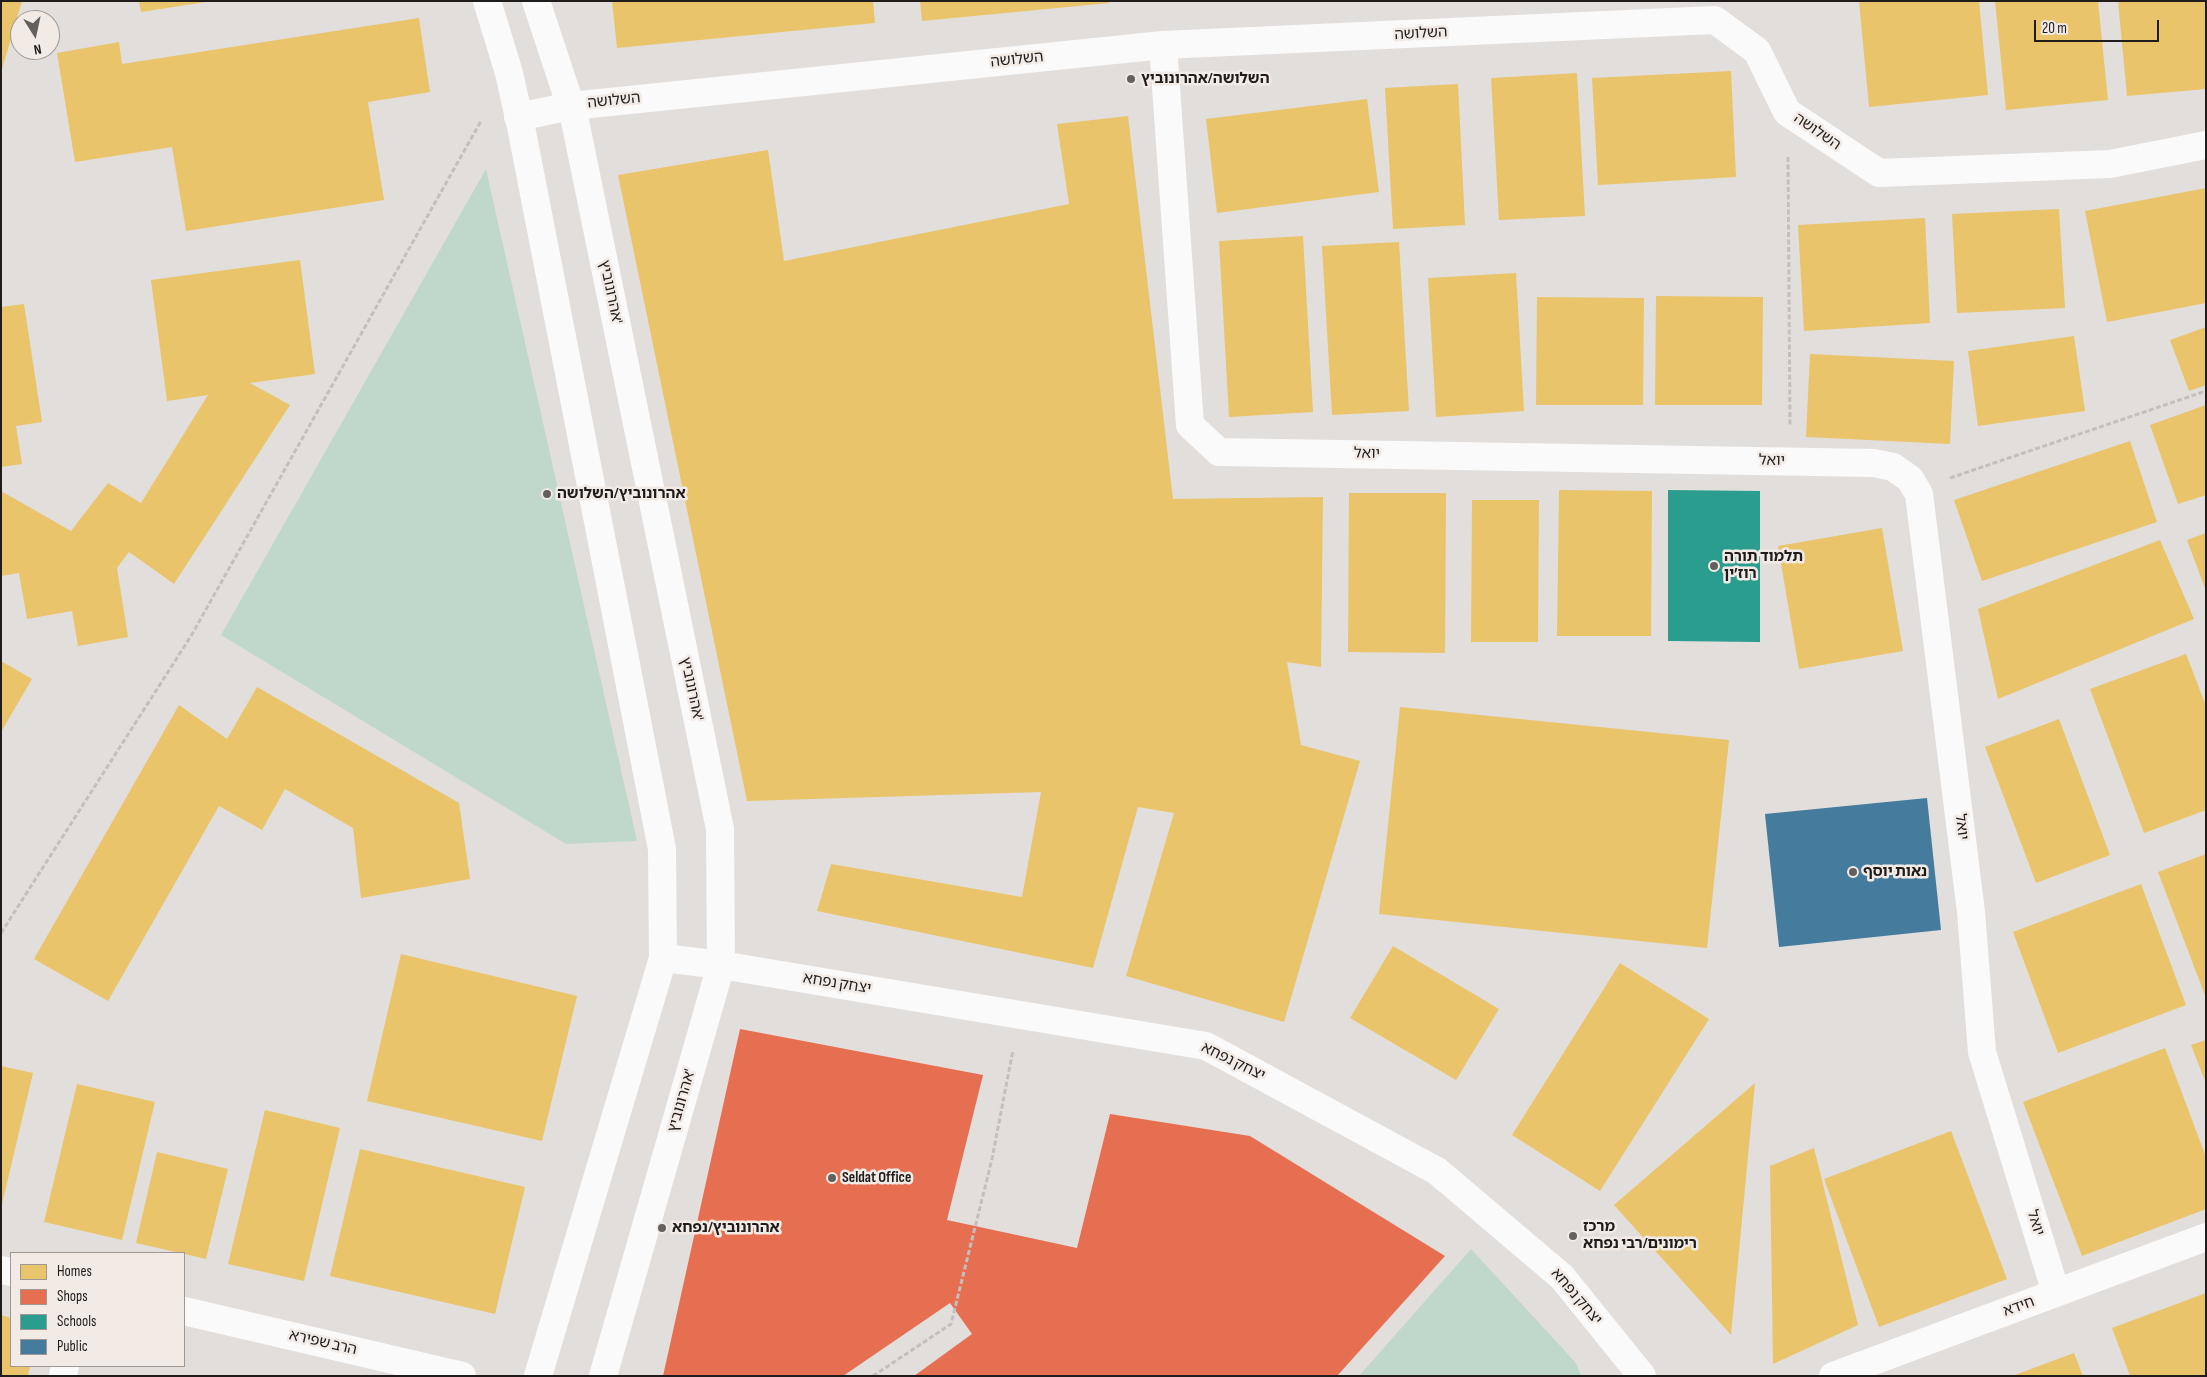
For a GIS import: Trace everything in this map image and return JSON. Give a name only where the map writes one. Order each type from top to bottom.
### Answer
[{"type":"street","points":[[487,1],[509,72],[662,849],[663,958],[538,1376]]},
{"type":"street","name":"אהרונוביץ'","points":[[536,1],[571,106],[720,829],[721,965],[604,1376]]},
{"type":"street","name":"השלושה","points":[[518,117],[571,106],[1163,45],[1715,20],[1758,51],[1787,112],[1879,173],[2110,164],[2206,145]]},
{"type":"street","name":"יואל","points":[[1163,45],[1190,425],[1219,452],[1874,463],[1893,467],[1910,480],[1919,494],[1970,902],[1982,1052],[2056,1293]]},
{"type":"street","name":"יצחק נפחא","points":[[663,958],[721,965],[1206,1046],[1437,1170],[1562,1278],[1642,1376]]},
{"type":"street","name":"חידא","points":[[1833,1376],[2206,1238]]},
{"type":"street","name":"הרב שפירא","points":[[185,1311],[462,1376]]},
{"type":"path","points":[[1,933],[191,636],[509,72]]},
{"type":"path","points":[[1787,112],[1790,461]]},
{"type":"path","points":[[1916,489],[2206,391]]},
{"type":"path","points":[[873,1376],[951,1324],[992,1159],[1020,1015]]},
{"type":"green space","points":[[486,169],[637,841],[566,844],[221,635]]},
{"type":"green space","points":[[1471,1249],[1576,1363],[1581,1376],[1359,1376]]},
{"type":"building: Homes","points":[[1,1],[22,1],[19,10],[10,10],[10,42],[1,69]]},
{"type":"building: Homes","points":[[139,1],[206,1],[206,2],[141,12]]},
{"type":"building: Homes","points":[[612,1],[873,1],[875,23],[617,48]]},
{"type":"building: Homes","points":[[920,1],[1109,1],[1109,3],[922,21]]},
{"type":"building: Homes","points":[[1859,1],[1979,1],[1988,95],[1869,107]]},
{"type":"building: Homes","points":[[1995,1],[2098,1],[2108,100],[2006,110]]},
{"type":"building: Homes","points":[[2118,1],[2206,1],[2206,89],[2127,96]]},
{"type":"building: Homes","points":[[419,18],[430,92],[368,102],[384,200],[186,231],[172,147],[75,162],[58,60],[60,60],[60,52],[119,42],[122,64]]},
{"type":"building: Homes","points":[[1731,71],[1736,177],[1598,185],[1592,78]]},
{"type":"building: Homes","points":[[1577,73],[1585,216],[1499,220],[1491,78]]},
{"type":"building: Homes","points":[[1458,84],[1465,225],[1393,229],[1385,88]]},
{"type":"building: Homes","points":[[1367,99],[1379,192],[1217,213],[1206,119]]},
{"type":"building: Homes","points":[[1128,116],[1173,499],[1323,497],[1321,667],[1287,662],[1301,745],[1360,761],[1284,1022],[1126,976],[1174,813],[1138,807],[1093,968],[817,911],[831,864],[1022,897],[1041,792],[747,801],[618,175],[768,150],[784,261],[1069,204],[1057,124]]},
{"type":"building: Homes","points":[[2206,188],[2206,303],[2107,322],[2085,211]]},
{"type":"building: Homes","points":[[2059,209],[2065,308],[1957,313],[1952,214]]},
{"type":"building: Homes","points":[[1925,218],[1930,323],[1804,331],[1798,225]]},
{"type":"building: Homes","points":[[1303,236],[1313,412],[1229,417],[1219,241]]},
{"type":"building: Homes","points":[[1399,242],[1409,411],[1332,415],[1322,246]]},
{"type":"building: Homes","points":[[300,260],[315,374],[250,383],[290,405],[174,584],[129,552],[117,568],[128,637],[78,646],[72,611],[27,619],[19,573],[1,576],[1,491],[71,531],[108,483],[141,503],[208,395],[167,401],[151,280]]},
{"type":"building: Homes","points":[[1516,273],[1524,411],[1436,417],[1428,278]]},
{"type":"building: Homes","points":[[1656,296],[1763,297],[1762,405],[1655,405]]},
{"type":"building: Homes","points":[[1537,297],[1644,298],[1643,405],[1536,405]]},
{"type":"building: Homes","points":[[24,304],[42,422],[16,426],[22,464],[1,467],[1,307]]},
{"type":"building: Homes","points":[[2206,327],[2206,385],[2189,391],[2170,340]]},
{"type":"building: Homes","points":[[2074,336],[2085,411],[1978,426],[1968,351]]},
{"type":"building: Homes","points":[[1810,354],[1954,361],[1950,444],[1806,437]]},
{"type":"building: Homes","points":[[2206,405],[2206,495],[2178,504],[2150,425]]},
{"type":"building: Homes","points":[[2130,441],[2157,522],[1982,581],[1954,500]]},
{"type":"building: Homes","points":[[1559,490],[1652,491],[1651,636],[1557,636]]},
{"type":"building: Homes","points":[[1349,493],[1446,493],[1445,653],[1348,652]]},
{"type":"building: Homes","points":[[1472,500],[1539,500],[1538,642],[1471,642]]},
{"type":"building: Homes","points":[[1882,528],[1903,651],[1799,669],[1778,546]]},
{"type":"building: Homes","points":[[2206,533],[2206,591],[2187,540]]},
{"type":"building: Homes","points":[[2160,540],[2194,619],[1998,699],[1978,609]]},
{"type":"building: Homes","points":[[2186,654],[2206,706],[2206,810],[2144,833],[2090,689]]},
{"type":"building: Homes","points":[[1,661],[32,679],[1,732]]},
{"type":"building: Homes","points":[[257,687],[459,803],[470,879],[361,898],[353,828],[285,789],[262,830],[219,806],[108,1001],[34,959],[179,705],[227,739]]},
{"type":"building: Homes","points":[[1400,707],[1729,740],[1707,948],[1379,914]]},
{"type":"building: Homes","points":[[2059,719],[2110,855],[2036,883],[1985,747]]},
{"type":"building: Homes","points":[[2206,854],[2206,998],[2158,872]]},
{"type":"building: Homes","points":[[2141,884],[2186,1005],[2058,1053],[2013,932]]},
{"type":"building: Homes","points":[[1393,946],[1499,1009],[1456,1080],[1350,1018]]},
{"type":"building: Homes","points":[[401,954],[577,996],[542,1141],[367,1101]]},
{"type":"building: Homes","points":[[1620,963],[1709,1019],[1600,1191],[1512,1135]]},
{"type":"building: Homes","points":[[2206,1040],[2206,1083],[2191,1045]]},
{"type":"building: Homes","points":[[2165,1048],[2206,1157],[2206,1209],[2082,1256],[2023,1102]]},
{"type":"building: Homes","points":[[1,1066],[33,1073],[2,1204],[1,1204]]},
{"type":"building: Homes","points":[[1755,1083],[1731,1335],[1614,1205]]},
{"type":"building: Homes","points":[[77,1084],[155,1102],[122,1240],[44,1222]]},
{"type":"building: Homes","points":[[265,1110],[340,1128],[304,1281],[228,1264]]},
{"type":"building: Homes","points":[[1951,1131],[2007,1279],[1879,1327],[1824,1179]]},
{"type":"building: Homes","points":[[1814,1148],[1858,1325],[1773,1364],[1770,1166]]},
{"type":"building: Homes","points":[[360,1149],[525,1187],[495,1314],[330,1276]]},
{"type":"building: Homes","points":[[157,1152],[228,1169],[206,1259],[185,1254],[185,1252],[175,1252],[136,1243]]},
{"type":"building: Homes","points":[[2206,1293],[2206,1376],[2130,1376],[2112,1328]]},
{"type":"building: Homes","points":[[1,1315],[10,1318],[10,1367],[30,1367],[28,1376],[1,1376]]},
{"type":"building: Homes","points":[[2074,1353],[2083,1376],[2012,1376]]},
{"type":"building: Shops","name":"Seldat Office","points":[[740,1029],[983,1075],[947,1220],[1077,1248],[1110,1114],[1250,1136],[1445,1256],[1337,1376],[914,1376],[972,1334],[950,1303],[843,1376],[663,1376]]},
{"type":"building: Schools","name":"תלמוד תורה רוז’ין","points":[[1668,490],[1760,491],[1760,642],[1668,641]]},
{"type":"building: Public","name":"נאות יוסף","points":[[1927,798],[1941,930],[1779,947],[1765,814]]},
{"type":"place","name":"השלושה/אהרונוביץ","points":[[1131,79]]},
{"type":"place","name":"אהרונוביץ/השלושה","points":[[547,494]]},
{"type":"place","name":"תלמוד תורה רוז’ין","points":[[1714,566]]},
{"type":"place","name":"נאות יוסף","points":[[1853,872]]},
{"type":"place","name":"Seldat Office","points":[[832,1178]]},
{"type":"place","name":"אהרונוביץ/נפחא","points":[[662,1228]]},
{"type":"place","name":"מרכז רימונים/רבי נפחא","points":[[1573,1236]]}]
